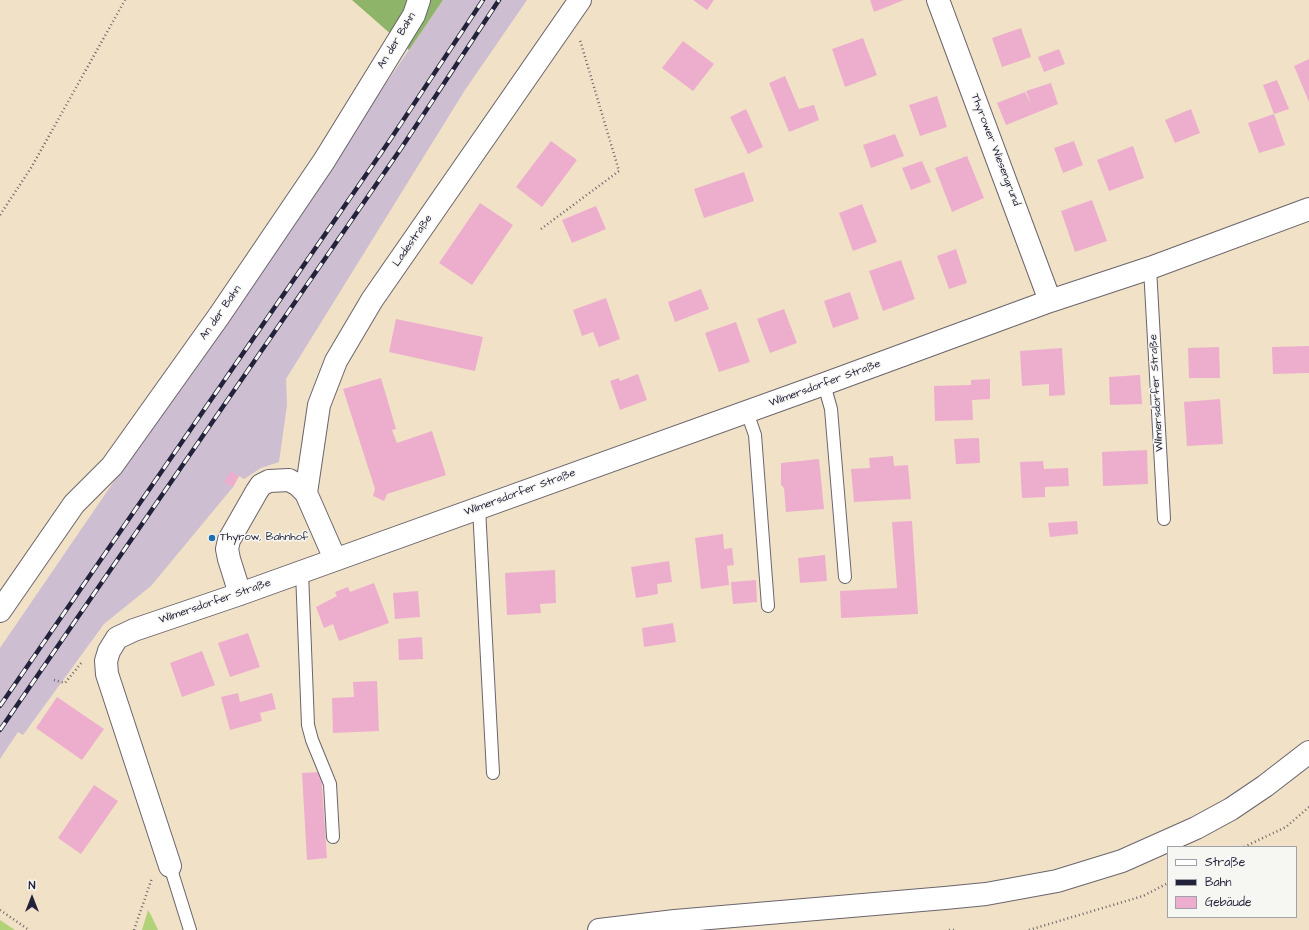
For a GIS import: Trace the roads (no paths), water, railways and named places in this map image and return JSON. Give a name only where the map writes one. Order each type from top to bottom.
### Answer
[{"type":"street","name":"An der Bahn","points":[[1,607],[74,504],[112,466],[220,316],[324,161],[414,15],[419,0]]},
{"type":"street","name":"Thyrower Wiesengrund","points":[[938,0],[1050,301]]},
{"type":"street","name":"Ladestraße","points":[[306,493],[319,405],[336,361],[372,300],[576,6]]},
{"type":"street","name":"Wilmersdorfer Straße","points":[[170,866],[111,688],[106,661],[108,651],[117,638],[134,630],[302,572],[1050,301],[1150,268],[1309,209]]},
{"type":"street","points":[[240,594],[231,568],[227,549],[229,540],[257,491],[265,483],[278,480],[289,480],[298,485],[306,493],[335,559]]},
{"type":"street","points":[[599,930],[676,925],[952,898],[986,894],[1056,881],[1122,861],[1196,828],[1231,809],[1260,790],[1309,752]]},
{"type":"lane","name":"Wilmersdorfer Straße","points":[[1150,268],[1164,519]]},
{"type":"lane","points":[[824,384],[831,409],[845,577]]},
{"type":"lane","points":[[747,412],[755,435],[768,606]]},
{"type":"lane","points":[[479,508],[493,773]]},
{"type":"lane","points":[[302,572],[308,725],[312,740],[330,784],[333,837]]},
{"type":"lane","points":[[170,866],[190,930]]},
{"type":"railway","points":[[0,706],[390,140],[483,0]]},
{"type":"railway","points":[[0,730],[402,147],[499,0]]},
{"type":"place","name":"Thyrow, Bahnhof","points":[[212,538]]}]
